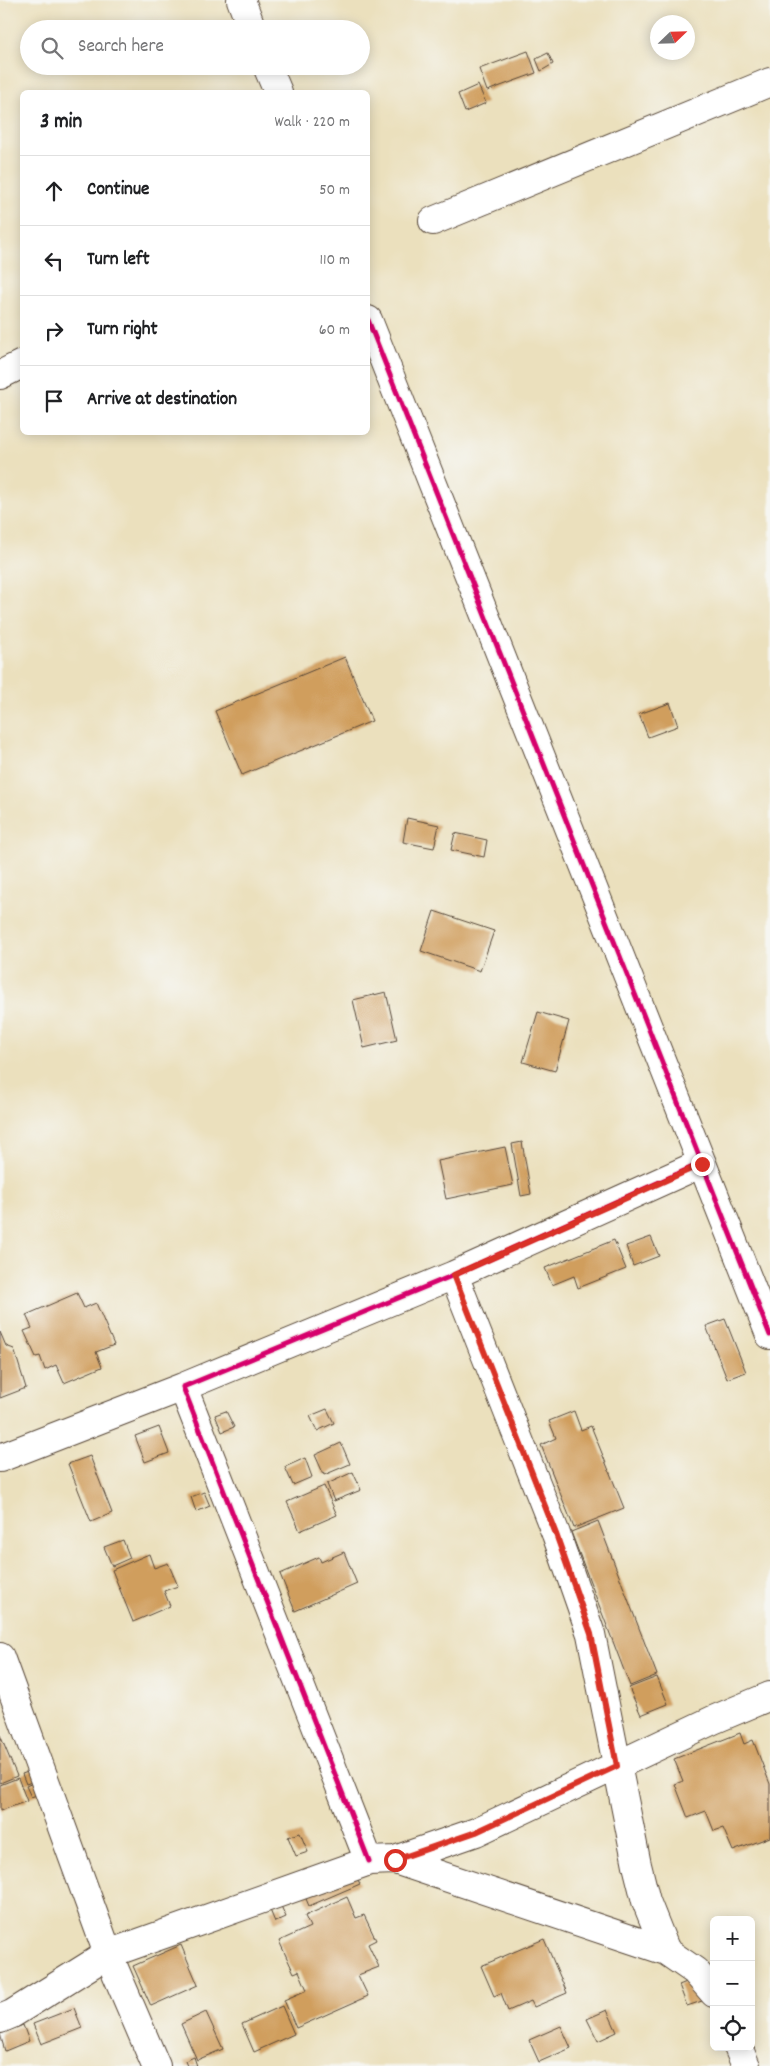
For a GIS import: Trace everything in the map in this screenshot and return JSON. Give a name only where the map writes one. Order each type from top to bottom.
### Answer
[{"type":"street","points":[[241,0],[249,20]]},
{"type":"street","points":[[271,75],[277,90]]},
{"type":"street","points":[[434,221],[770,82]]},
{"type":"street","points":[[370,325],[770,1334]]},
{"type":"street","points":[[0,375],[20,365]]},
{"type":"street","points":[[0,1458],[183,1387],[454,1275],[702,1164]]},
{"type":"street","points":[[454,1275],[556,1534],[591,1634],[644,1892],[666,1951]]},
{"type":"street","points":[[183,1387],[382,1860],[666,1951],[695,1972],[710,1988]]},
{"type":"street","points":[[0,1657],[108,1954],[156,2066]]},
{"type":"street","points":[[0,2019],[12,2014],[108,1954],[382,1860],[476,1832],[714,1720],[770,1696]]},
{"type":"street","points":[[740,2051],[746,2066]]},
{"type":"building","points":[[528,51],[536,73],[487,91],[479,69]]},
{"type":"building","points":[[548,53],[553,64],[541,71],[536,59]]},
{"type":"building","points":[[478,85],[486,103],[465,112],[458,94]]},
{"type":"building","points":[[345,657],[372,721],[242,775],[215,711]]},
{"type":"building","points":[[670,703],[678,726],[648,737],[639,714]]},
{"type":"building","points":[[407,818],[439,825],[434,848],[403,842]]},
{"type":"building","points":[[455,833],[487,840],[484,857],[451,850]]},
{"type":"building","points":[[434,911],[494,931],[480,971],[421,951]]},
{"type":"building","points":[[386,992],[397,1040],[364,1048],[353,1000]]},
{"type":"building","points":[[538,1012],[569,1021],[555,1071],[523,1062]]},
{"type":"building","points":[[522,1142],[531,1194],[521,1196],[512,1144]]},
{"type":"building","points":[[505,1147],[513,1185],[446,1199],[438,1161]]},
{"type":"building","points":[[651,1237],[659,1256],[633,1266],[626,1246]]},
{"type":"building","points":[[614,1240],[626,1269],[578,1288],[574,1276],[552,1285],[545,1268]]},
{"type":"building","points":[[77,1293],[84,1308],[96,1303],[114,1345],[96,1352],[102,1367],[64,1383],[56,1365],[45,1370],[40,1356],[36,1357],[24,1331],[32,1328],[26,1315]]},
{"type":"building","points":[[725,1319],[746,1372],[727,1379],[706,1326]]},
{"type":"building","points":[[0,1332],[6,1346],[14,1349],[26,1388],[0,1398]]},
{"type":"building","points":[[327,1409],[334,1423],[317,1431],[310,1416]]},
{"type":"building","points":[[226,1411],[234,1427],[222,1432],[215,1415]]},
{"type":"building","points":[[574,1411],[581,1430],[591,1426],[624,1508],[574,1528],[541,1445],[556,1438],[549,1421]]},
{"type":"building","points":[[159,1427],[169,1453],[145,1462],[135,1436]]},
{"type":"building","points":[[341,1443],[350,1464],[324,1475],[315,1455]]},
{"type":"building","points":[[90,1456],[112,1513],[91,1522],[68,1464]]},
{"type":"building","points":[[305,1458],[312,1477],[293,1485],[285,1467]]},
{"type":"building","points":[[353,1472],[361,1490],[334,1501],[327,1484]]},
{"type":"building","points":[[324,1486],[337,1515],[300,1531],[287,1502]]},
{"type":"building","points":[[204,1492],[210,1506],[196,1512],[191,1497]]},
{"type":"building","points":[[598,1521],[657,1675],[630,1686],[571,1532]]},
{"type":"building","points":[[123,1540],[130,1558],[112,1566],[104,1547]]},
{"type":"building","points":[[344,1552],[357,1584],[295,1611],[280,1574],[319,1557],[321,1562]]},
{"type":"building","points":[[149,1554],[154,1568],[168,1563],[178,1586],[164,1591],[170,1606],[133,1622],[112,1570]]},
{"type":"building","points":[[657,1677],[668,1704],[641,1715],[629,1688]]},
{"type":"building","points":[[740,1733],[744,1744],[753,1740],[770,1784],[770,1837],[733,1851],[723,1828],[714,1831],[706,1811],[688,1818],[675,1784],[683,1781],[674,1759]]},
{"type":"building","points":[[0,1735],[17,1776],[0,1783]]},
{"type":"building","points":[[36,1769],[40,1779],[26,1784],[22,1774]]},
{"type":"building","points":[[18,1778],[27,1801],[0,1811],[0,1785]]},
{"type":"building","points":[[40,1780],[45,1792],[31,1797],[26,1786]]},
{"type":"building","points":[[300,1833],[308,1852],[296,1856],[288,1837]]},
{"type":"building","points":[[354,1871],[360,1884],[309,1906],[304,1894]]},
{"type":"building","points":[[347,1897],[356,1918],[364,1915],[376,1940],[368,1944],[379,1967],[358,1975],[368,1996],[296,2028],[284,2000],[307,1990],[299,1971],[294,1973],[279,1941],[310,1927],[305,1916]]},
{"type":"building","points":[[281,1906],[286,1917],[275,1922],[270,1910]]},
{"type":"building","points":[[544,1939],[567,1993],[534,2007],[531,2001],[508,2011],[501,1993],[494,1996],[481,1966]]},
{"type":"building","points":[[181,1945],[198,1985],[151,2006],[133,1966]]},
{"type":"building","points":[[694,1979],[702,2001],[687,2006],[679,1985]]},
{"type":"building","points":[[282,2006],[294,2034],[254,2052],[242,2024]]},
{"type":"building","points":[[74,2008],[82,2028],[41,2044],[33,2024]]},
{"type":"building","points":[[607,2010],[617,2032],[598,2041],[587,2019]]},
{"type":"building","points":[[206,2012],[223,2049],[197,2060],[181,2024]]},
{"type":"building","points":[[23,2025],[29,2041],[5,2051],[0,2034]]},
{"type":"building","points":[[561,2026],[571,2048],[539,2062],[529,2040]]},
{"type":"building","points":[[194,2057],[197,2066],[187,2066],[185,2061]]},
{"type":"cycle path","points":[[370,325],[770,1335]]},
{"type":"cycle path","points":[[369,1861],[183,1387],[454,1275],[702,1163]]},
{"type":"route","points":[[395,1860],[476,1832],[617,1766],[591,1634],[573,1579],[454,1275],[702,1164]]}]
